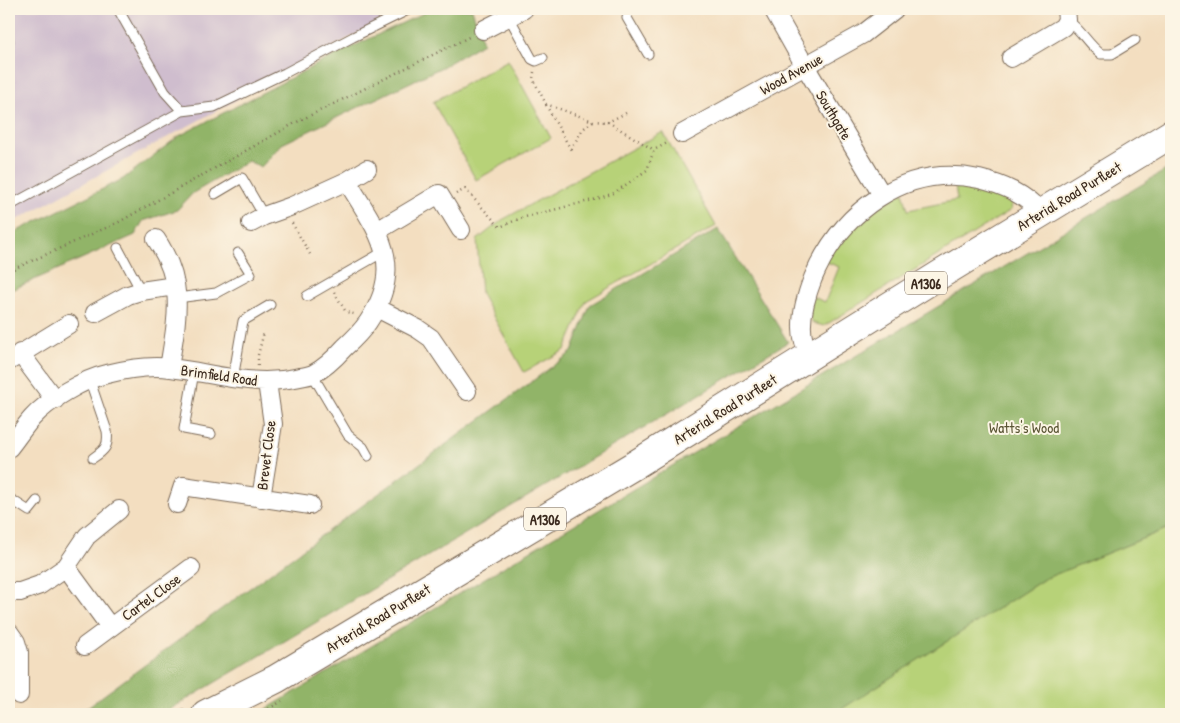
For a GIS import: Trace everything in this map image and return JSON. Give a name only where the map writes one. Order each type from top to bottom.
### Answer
[{"type":"main road","name":"Arterial Road Purfleet","points":[[206,714],[276,679],[633,466],[1171,134]]},
{"type":"main road","name":"Arterial Road Purfleet","points":[[229,714],[276,679]]},
{"type":"street","name":"Southgate","points":[[773,9],[882,194]]},
{"type":"street","name":"Wood Avenue","points":[[682,134],[863,34],[895,9]]},
{"type":"street","points":[[483,30],[516,13]]},
{"type":"street","points":[[1011,58],[1063,27],[1066,14]]},
{"type":"street","points":[[258,219],[347,181],[367,169]]},
{"type":"street","points":[[812,354],[804,342],[804,305],[818,266],[845,225],[862,208],[882,194],[913,182],[946,176],[967,177],[992,182],[1015,191],[1041,213]]},
{"type":"street","name":"Brimfield Road","points":[[9,448],[34,416],[55,400],[104,375],[127,370],[169,368],[233,379],[262,381],[312,374],[335,358],[362,331],[373,314],[387,280],[386,251],[377,231],[347,181]]},
{"type":"street","points":[[377,231],[439,194],[461,230]]},
{"type":"street","points":[[156,239],[165,252],[172,269],[178,308],[169,368]]},
{"type":"street","points":[[95,313],[128,295],[141,291],[176,292]]},
{"type":"street","points":[[373,314],[418,329],[431,338],[468,391]]},
{"type":"street","points":[[55,400],[14,357],[69,324]]},
{"type":"street","name":"Brevet Close","points":[[262,381],[273,424],[262,498]]},
{"type":"street","name":"Brevet Close","points":[[177,504],[183,486],[310,505]]},
{"type":"street","points":[[9,592],[20,592],[40,585],[66,567],[88,536],[119,510]]},
{"type":"street","name":"Cartel Close","points":[[66,567],[110,627]]},
{"type":"street","name":"Cartel Close","points":[[85,646],[191,568]]},
{"type":"street","points":[[9,632],[16,642],[19,652],[19,695]]},
{"type":"lane","points":[[118,9],[165,92],[182,111]]},
{"type":"lane","points":[[9,206],[182,111],[214,107],[285,74],[410,9]]},
{"type":"lane","points":[[516,13],[530,55],[540,59]]},
{"type":"lane","points":[[1066,14],[1089,46],[1101,54],[1112,54],[1135,40]]},
{"type":"lane","points":[[627,18],[648,54]]},
{"type":"lane","points":[[215,194],[242,178],[258,219]]},
{"type":"lane","points":[[118,248],[141,291]]},
{"type":"lane","points":[[307,296],[386,251]]},
{"type":"lane","points":[[176,292],[216,293],[251,274],[238,253]]},
{"type":"lane","points":[[233,379],[243,321],[270,306]]},
{"type":"lane","points":[[194,372],[184,429],[211,434]]},
{"type":"lane","points":[[312,374],[348,435],[363,447],[368,456]]},
{"type":"lane","points":[[90,381],[107,431],[108,440],[107,447],[93,458]]},
{"type":"lane","points":[[9,498],[29,511],[37,502]]},
{"type":"path","points":[[9,271],[119,222],[297,122],[483,30]]},
{"type":"path","points":[[540,59],[533,79],[570,150],[583,128],[593,121]]},
{"type":"path","points":[[546,104],[593,121],[608,122],[654,150]]},
{"type":"path","points":[[608,122],[626,113]]},
{"type":"path","points":[[443,201],[465,189],[500,227],[521,218],[614,193],[647,170],[654,150],[682,134]]},
{"type":"path","points":[[284,208],[311,256]]},
{"type":"path","points":[[334,292],[346,312],[373,314]]},
{"type":"path","points":[[262,381],[258,355],[264,332]]},
{"type":"shaded area","points":[[9,9],[402,9],[9,224]]},
{"type":"green space","points":[[432,9],[472,9],[483,43],[442,67],[282,144],[261,167],[248,161],[193,193],[177,210],[143,221],[135,235],[9,291],[9,235],[123,179],[179,136],[335,55]]},
{"type":"green space","points":[[9,20],[16,41],[9,45]]},
{"type":"green space","points":[[508,60],[551,138],[476,180],[433,102]]},
{"type":"green space","points":[[663,132],[716,226],[586,301],[565,350],[524,372],[481,294],[477,240],[502,220]]},
{"type":"green space","name":"Watts's Wood","points":[[1171,167],[1171,527],[1044,579],[834,714],[258,714]]},
{"type":"green space","points":[[955,185],[967,185],[1001,193],[1012,202],[1011,210],[824,326],[813,323],[809,315],[813,297],[825,302],[839,267],[824,261],[848,225],[903,192],[908,210],[957,200]]},
{"type":"green space","points":[[718,229],[788,342],[162,714],[78,714],[572,352],[590,305]]},
{"type":"green space","points":[[1171,527],[1171,714],[833,714],[1044,579]]}]
